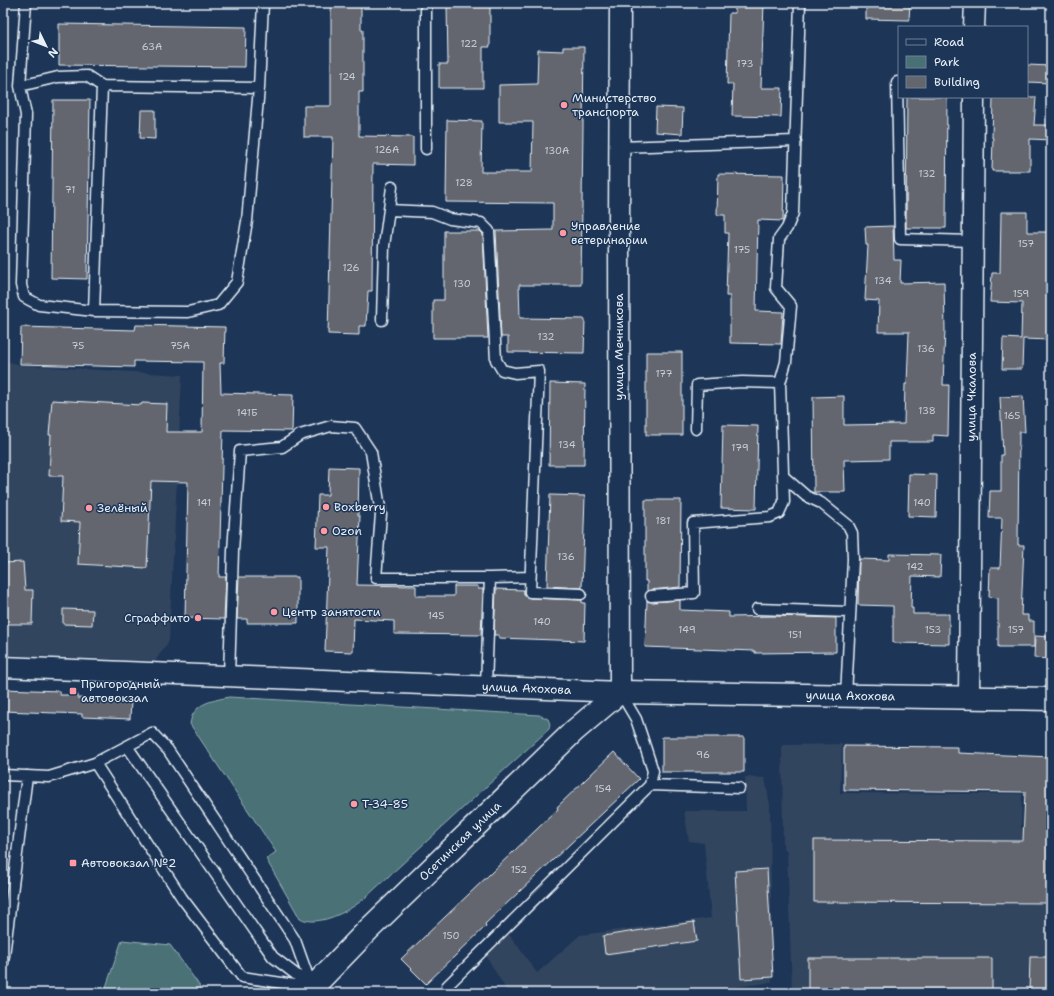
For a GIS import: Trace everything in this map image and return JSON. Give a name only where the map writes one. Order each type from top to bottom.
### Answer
[{"type":"main road","name":"улица Ахохова","points":[[620,692],[1051,699]]},
{"type":"main road","name":"Осетинская улица","points":[[312,992],[374,925],[574,731],[620,692]]},
{"type":"street","name":"улица Мечникова","points":[[620,3],[620,692]]},
{"type":"street","points":[[974,3],[974,26]]},
{"type":"street","name":"улица Чкалова","points":[[969,697],[974,98]]},
{"type":"street","name":"улица Ахохова","points":[[3,667],[620,692]]},
{"type":"lane","points":[[26,3],[20,86],[26,115],[21,285],[24,297],[38,305],[94,311],[188,312],[218,305],[237,282],[246,221],[258,88],[263,3]]},
{"type":"lane","points":[[426,3],[426,149]]},
{"type":"lane","points":[[651,596],[694,593],[693,523],[770,517],[779,513],[784,502],[780,383],[786,362],[791,306],[776,288],[778,239],[788,228],[793,213],[800,3]]},
{"type":"lane","points":[[20,86],[58,77],[87,76],[102,86],[258,88]]},
{"type":"lane","points":[[897,82],[900,239],[973,241]]},
{"type":"lane","points":[[94,311],[102,86]]},
{"type":"lane","points":[[619,147],[796,142]]},
{"type":"lane","points":[[382,320],[384,246],[392,188]]},
{"type":"lane","points":[[389,210],[432,212],[450,219],[481,223],[489,231],[496,360],[502,370],[515,373],[539,371],[530,592],[581,594]]},
{"type":"lane","points":[[696,429],[697,385],[742,382],[780,383]]},
{"type":"lane","points":[[230,676],[233,551],[240,451],[282,447],[300,435],[331,426],[355,428],[371,452],[381,514],[376,578],[530,577]]},
{"type":"lane","points":[[783,476],[806,496],[821,503],[848,525],[852,533],[853,559],[849,612],[846,696]]},
{"type":"lane","points":[[486,686],[490,578]]},
{"type":"lane","points":[[757,609],[849,612]]},
{"type":"lane","points":[[450,993],[447,986],[650,786],[653,771],[642,734],[636,719],[620,692]]},
{"type":"lane","points":[[3,775],[49,777],[95,763],[152,733],[168,750],[295,940],[312,992]]},
{"type":"lane","points":[[127,746],[273,957],[312,992]]},
{"type":"lane","points":[[95,763],[182,898],[242,977],[312,992]]},
{"type":"lane","points":[[3,964],[27,776]]},
{"type":"lane","points":[[650,786],[739,788]]},
{"type":"shaded area","name":"Зелёный","points":[[3,360],[20,365],[182,375],[169,641],[155,661],[3,655]]},
{"type":"shaded area","points":[[842,744],[840,793],[1022,794],[1021,828],[1051,830],[1051,993],[792,993],[787,851],[783,847],[782,745]]},
{"type":"shaded area","points":[[745,777],[765,778],[770,805],[772,982],[707,991],[679,991],[666,993],[508,993],[485,954],[509,934],[537,973],[580,935],[711,918],[704,843],[689,841],[684,811],[746,811]]},
{"type":"green space","points":[[229,697],[539,715],[548,719],[550,724],[549,729],[365,898],[354,906],[333,917],[310,921],[300,919],[266,859],[276,852],[190,724],[195,711],[199,707],[210,702]]},
{"type":"green space","points":[[122,940],[170,945],[199,985],[202,993],[104,993]]},
{"type":"building","points":[[331,3],[361,3],[361,30],[363,30],[363,92],[359,92],[359,136],[413,137],[413,165],[373,164],[372,291],[368,291],[366,326],[359,326],[359,335],[328,334],[333,137],[304,137],[304,106],[331,106]]},
{"type":"building","points":[[735,3],[764,3],[761,88],[782,88],[781,117],[732,116],[733,84],[727,84],[729,13],[735,13]]},
{"type":"building","points":[[866,3],[910,3],[909,20],[866,19]]},
{"type":"building","points":[[447,4],[490,4],[490,47],[483,47],[483,88],[439,88],[439,64],[448,64]]},
{"type":"building","points":[[59,24],[246,27],[245,67],[59,65]]},
{"type":"building","points":[[563,47],[584,47],[581,285],[519,285],[520,318],[585,319],[584,353],[508,352],[508,337],[501,337],[496,231],[553,230],[553,203],[446,202],[447,120],[482,121],[481,172],[532,172],[533,122],[499,122],[499,85],[537,84],[538,50],[563,51]]},
{"type":"building","points":[[1028,65],[1051,66],[1051,83],[1028,82]]},
{"type":"building","points":[[1036,97],[1034,125],[1051,125],[1051,140],[1030,139],[1030,171],[992,171],[993,98]]},
{"type":"building","points":[[907,98],[947,98],[946,228],[906,228]]},
{"type":"building","points":[[53,100],[90,100],[87,279],[51,278]]},
{"type":"building","points":[[656,107],[683,108],[682,134],[655,132]]},
{"type":"building","points":[[141,110],[155,110],[155,139],[140,138]]},
{"type":"building","points":[[718,174],[784,175],[783,221],[758,220],[756,311],[783,312],[781,344],[730,343],[730,296],[726,296],[728,233],[725,233],[725,215],[717,215]]},
{"type":"building","points":[[1001,212],[1027,212],[1027,232],[1051,232],[1051,340],[1023,339],[1022,369],[1002,369],[1003,338],[1021,339],[1022,303],[990,302],[992,273],[1000,273]]},
{"type":"building","points":[[893,226],[894,260],[901,260],[900,283],[944,282],[945,329],[943,385],[949,385],[948,436],[933,435],[933,442],[889,442],[889,459],[844,460],[845,492],[814,492],[813,397],[844,396],[844,425],[904,424],[909,332],[878,332],[879,301],[865,300],[868,245],[866,245],[865,227]]},
{"type":"building","points":[[444,231],[480,231],[483,234],[488,338],[433,338],[433,300],[444,300]]},
{"type":"building","points":[[136,325],[225,327],[224,363],[220,363],[221,393],[293,395],[292,431],[223,430],[219,577],[226,577],[224,619],[185,618],[188,482],[151,481],[147,568],[78,564],[80,522],[61,521],[63,476],[49,476],[51,435],[49,435],[52,400],[141,405],[142,403],[167,404],[166,432],[202,432],[203,362],[134,361],[134,367],[20,364],[21,327],[135,330]]},
{"type":"building","points":[[646,352],[682,352],[682,435],[646,435]]},
{"type":"building","points":[[550,383],[585,384],[584,465],[549,465]]},
{"type":"building","points":[[1023,396],[1025,432],[1019,432],[1018,545],[1024,545],[1021,615],[1028,615],[1028,621],[1034,621],[1034,647],[998,647],[998,598],[989,597],[990,568],[1000,568],[1002,518],[989,518],[990,491],[1001,491],[1001,455],[1003,455],[1000,397]]},
{"type":"building","points":[[723,425],[758,426],[756,509],[721,508]]},
{"type":"building","points":[[329,467],[359,468],[358,516],[360,516],[357,585],[416,586],[416,596],[454,596],[454,586],[478,586],[478,589],[483,589],[481,635],[394,634],[394,621],[354,619],[353,652],[325,651],[329,547],[316,547],[318,495],[328,495]]},
{"type":"building","points":[[909,474],[937,475],[936,517],[908,516]]},
{"type":"building","points":[[550,495],[585,496],[582,588],[547,586]]},
{"type":"building","points":[[645,500],[681,500],[680,587],[647,591],[647,581],[645,581]]},
{"type":"building","points":[[889,554],[941,555],[940,577],[912,576],[911,608],[913,608],[913,614],[949,614],[949,644],[893,643],[893,606],[858,605],[859,559],[889,560]]},
{"type":"building","points":[[23,562],[25,590],[33,590],[32,624],[3,624],[3,563]]},
{"type":"building","points":[[239,577],[298,577],[298,623],[247,623],[247,619],[237,619]]},
{"type":"building","points":[[496,589],[524,590],[524,595],[530,598],[582,600],[582,603],[585,603],[584,641],[499,638],[499,635],[494,635]]},
{"type":"building","points":[[680,600],[680,610],[729,612],[729,617],[775,616],[836,618],[836,652],[755,653],[755,651],[645,647],[647,601]]},
{"type":"building","points":[[63,609],[93,610],[92,625],[63,624]]},
{"type":"building","points":[[1035,636],[1051,637],[1051,659],[1034,658]]},
{"type":"building","points":[[3,689],[60,691],[60,695],[78,695],[78,698],[131,701],[130,719],[82,717],[82,714],[3,711]]},
{"type":"building","points":[[662,737],[744,737],[744,772],[662,772]]},
{"type":"building","points":[[844,746],[958,747],[958,753],[1051,757],[1051,903],[814,902],[814,840],[1023,841],[1025,792],[844,790]]},
{"type":"building","points":[[614,752],[639,779],[485,924],[486,926],[426,984],[401,959],[558,809],[557,807]]},
{"type":"building","points":[[767,869],[773,977],[741,979],[735,871]]},
{"type":"building","points":[[694,922],[697,941],[605,954],[603,936]]},
{"type":"building","points":[[1030,957],[1051,957],[1051,993],[1029,993]]},
{"type":"building","points":[[808,958],[992,958],[992,993],[808,993]]},
{"type":"place","name":"Министерство транспорта","points":[[564,105]]},
{"type":"place","name":"Управление ветеринарии","points":[[563,233]]},
{"type":"place","name":"Boxberry","points":[[326,507]]},
{"type":"place","name":"Зелёный","points":[[89,508]]},
{"type":"place","name":"Ozon","points":[[324,531]]},
{"type":"place","name":"Центр занятости","points":[[274,612]]},
{"type":"place","name":"Сграффито","points":[[198,618]]},
{"type":"place","name":"Пригородный автовокзал","points":[[73,691]]},
{"type":"place","name":"Т-34-85","points":[[354,804]]},
{"type":"place","name":"Автовокзал №2","points":[[73,863]]}]
